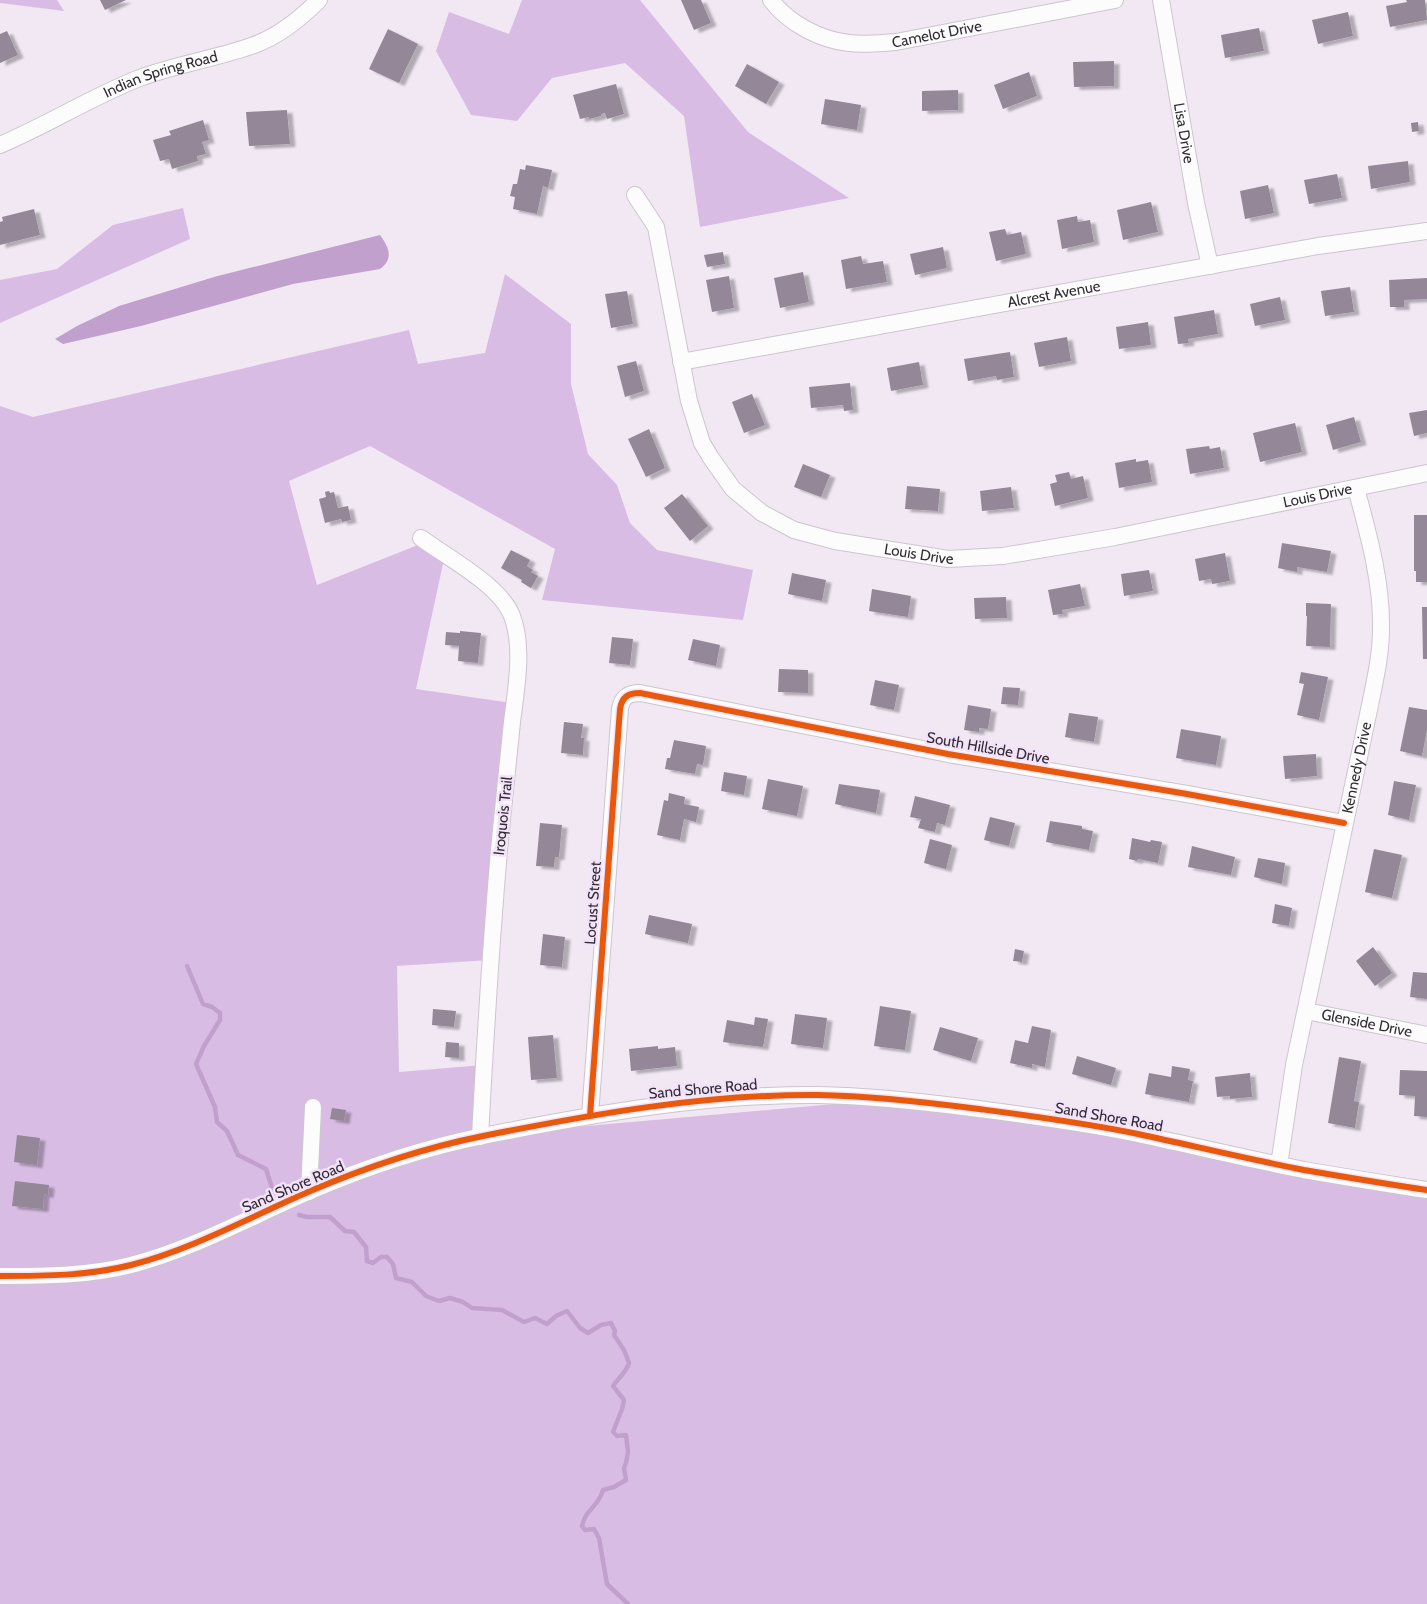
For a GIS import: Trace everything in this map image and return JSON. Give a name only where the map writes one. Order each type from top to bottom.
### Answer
[{"type":"street","name":"Indian Spring Road","points":[[0,145],[139,78],[254,45],[273,36],[304,14],[319,0]]},
{"type":"street","name":"Camelot Drive","points":[[771,0],[788,17],[825,37],[847,43],[867,44],[896,42],[1115,0]]},
{"type":"street","name":"Lisa Drive","points":[[1160,0],[1196,203],[1210,266]]},
{"type":"street","name":"Louis Drive","points":[[635,195],[656,228],[688,401],[702,443],[733,489],[762,513],[794,530],[835,541],[948,559],[1003,556],[1115,537],[1427,474]]},
{"type":"street","name":"Alcrest Avenue","points":[[681,362],[933,317],[1133,278],[1318,246],[1427,231]]},
{"type":"street","name":"Kennedy Drive","points":[[1279,1165],[1294,1065],[1379,657],[1381,628],[1377,579],[1369,535],[1356,488]]},
{"type":"street","name":"Iroquois Trail","points":[[421,538],[487,585],[502,600],[507,606],[514,622],[518,650],[491,948],[480,1137]]},
{"type":"street","name":"South Hillside Drive","points":[[628,695],[640,693],[948,754],[1344,823]]},
{"type":"street","name":"Locust Street","points":[[590,1116],[620,709],[623,700],[628,695]]},
{"type":"street","name":"Glenside Drive","points":[[1306,1011],[1427,1035]]},
{"type":"street","name":"Sand Shore Road","points":[[0,1276],[78,1274],[130,1265],[195,1243],[308,1192],[396,1160],[480,1137],[590,1116],[656,1106],[744,1097],[814,1095],[893,1098],[998,1111],[1082,1124],[1279,1165],[1427,1190]]},
{"type":"street","points":[[308,1192],[313,1108]]},
{"type":"shaded area","points":[[0,0],[57,0],[64,11],[0,3]]},
{"type":"shaded area","points":[[522,0],[640,0],[748,132],[849,198],[700,227],[684,116],[625,63],[552,78],[517,121],[471,115],[436,51],[449,12],[509,34]]},
{"type":"shaded area","points":[[183,208],[190,239],[0,323],[0,280],[57,269],[113,225]]},
{"type":"shaded area","points":[[380,235],[388,248],[389,257],[380,269],[293,284],[141,326],[63,344],[55,339],[119,306],[214,277]]},
{"type":"shaded area","points":[[505,274],[571,324],[571,384],[588,454],[617,485],[630,523],[657,550],[753,570],[743,620],[542,600],[555,549],[370,446],[289,481],[317,585],[423,543],[444,559],[416,689],[512,703],[489,960],[397,966],[399,1072],[483,1065],[485,1135],[879,1100],[1427,1181],[1427,1604],[0,1604],[0,406],[33,417],[409,330],[418,364],[485,353]]},
{"type":"building","points":[[100,0],[126,0],[105,10]]},
{"type":"building","points":[[681,0],[701,0],[711,23],[694,30]]},
{"type":"building","points":[[1406,0],[1425,0],[1427,20],[1390,27],[1386,6],[1407,2]]},
{"type":"building","points":[[1348,12],[1353,36],[1318,44],[1312,20]]},
{"type":"building","points":[[1259,28],[1264,51],[1225,58],[1221,35]]},
{"type":"building","points":[[388,29],[418,44],[399,83],[369,69]]},
{"type":"building","points":[[7,31],[18,55],[0,63],[0,34]]},
{"type":"building","points":[[1114,61],[1114,86],[1074,87],[1073,62]]},
{"type":"building","points":[[747,64],[779,82],[766,104],[735,86]]},
{"type":"building","points":[[1029,72],[1037,96],[1003,109],[994,85]]},
{"type":"building","points":[[616,84],[624,114],[607,119],[605,113],[589,119],[589,117],[580,119],[573,95]]},
{"type":"building","points":[[958,90],[958,110],[922,111],[922,91]]},
{"type":"building","points":[[825,99],[861,105],[857,130],[821,124]]},
{"type":"building","points":[[287,110],[290,144],[249,146],[246,112]]},
{"type":"building","points":[[203,120],[209,140],[202,142],[206,154],[197,156],[198,161],[172,169],[169,159],[160,161],[153,140],[171,135],[169,131]]},
{"type":"building","points":[[1418,122],[1419,131],[1412,132],[1411,123]]},
{"type":"building","points":[[1408,161],[1410,182],[1371,189],[1368,166]]},
{"type":"building","points":[[526,165],[552,170],[548,188],[543,186],[537,214],[513,209],[515,197],[510,196],[513,184],[517,184],[520,169],[525,170]]},
{"type":"building","points":[[1337,174],[1342,198],[1309,204],[1304,180]]},
{"type":"building","points":[[1268,185],[1274,213],[1245,219],[1240,191]]},
{"type":"building","points":[[1151,202],[1158,232],[1123,240],[1117,210]]},
{"type":"building","points":[[34,209],[40,235],[0,245],[0,222],[3,221],[2,217]]},
{"type":"building","points":[[1077,216],[1078,222],[1090,220],[1094,242],[1062,249],[1057,220]]},
{"type":"building","points":[[1005,229],[1007,235],[1021,232],[1026,254],[996,261],[989,232]]},
{"type":"building","points":[[943,247],[947,268],[915,275],[910,254]]},
{"type":"building","points":[[723,252],[725,264],[707,267],[704,255]]},
{"type":"building","points":[[861,256],[863,264],[883,261],[887,282],[846,289],[841,260]]},
{"type":"building","points":[[803,272],[809,302],[780,308],[774,278]]},
{"type":"building","points":[[729,276],[734,308],[712,312],[706,280]]},
{"type":"building","points":[[1427,278],[1427,299],[1404,300],[1404,307],[1390,307],[1389,280]]},
{"type":"building","points":[[1350,287],[1354,312],[1325,316],[1321,291]]},
{"type":"building","points":[[627,291],[633,324],[611,328],[605,294]]},
{"type":"building","points":[[1280,297],[1285,320],[1255,326],[1250,304]]},
{"type":"building","points":[[1214,310],[1218,334],[1188,339],[1189,343],[1178,344],[1174,317]]},
{"type":"building","points":[[1148,322],[1151,345],[1119,349],[1116,327]]},
{"type":"building","points":[[1067,337],[1071,361],[1039,367],[1034,343]]},
{"type":"building","points":[[1010,352],[1014,377],[997,380],[996,376],[968,381],[964,359]]},
{"type":"building","points":[[636,361],[644,391],[625,397],[617,366]]},
{"type":"building","points":[[919,362],[923,385],[891,391],[887,368]]},
{"type":"building","points":[[850,383],[853,410],[844,411],[843,405],[811,408],[809,387]]},
{"type":"building","points":[[752,394],[765,425],[744,433],[732,402]]},
{"type":"building","points":[[1427,410],[1427,433],[1414,436],[1409,413]]},
{"type":"building","points":[[1354,417],[1361,442],[1333,450],[1326,425]]},
{"type":"building","points":[[1295,423],[1302,452],[1260,462],[1253,433]]},
{"type":"building","points":[[649,429],[665,468],[646,477],[628,439]]},
{"type":"building","points":[[1209,446],[1210,449],[1220,447],[1224,468],[1190,474],[1186,449]]},
{"type":"building","points":[[1136,459],[1136,462],[1148,460],[1152,482],[1119,488],[1115,463]]},
{"type":"building","points":[[803,464],[830,475],[821,497],[794,487]]},
{"type":"building","points":[[1069,472],[1071,479],[1083,476],[1088,498],[1055,506],[1050,484],[1057,482],[1055,475]]},
{"type":"building","points":[[907,486],[940,489],[938,511],[905,509]]},
{"type":"building","points":[[1011,487],[1014,508],[982,511],[980,491]]},
{"type":"building","points":[[329,491],[330,493],[334,492],[338,508],[348,506],[351,520],[342,522],[341,519],[325,523],[319,499],[326,497],[325,492]]},
{"type":"building","points":[[682,494],[708,526],[690,541],[664,508]]},
{"type":"building","points":[[1414,515],[1427,515],[1427,582],[1416,582],[1416,571],[1414,571]]},
{"type":"building","points":[[1282,543],[1331,551],[1327,572],[1297,567],[1297,572],[1278,568]]},
{"type":"building","points":[[511,550],[530,560],[527,566],[533,570],[531,572],[538,576],[531,588],[521,582],[522,580],[501,568]]},
{"type":"building","points":[[1225,553],[1230,581],[1212,584],[1211,579],[1199,581],[1195,559]]},
{"type":"building","points":[[1149,570],[1153,591],[1124,596],[1121,574]]},
{"type":"building","points":[[792,573],[826,580],[822,601],[788,594]]},
{"type":"building","points":[[1080,584],[1085,606],[1062,610],[1063,614],[1053,615],[1048,590]]},
{"type":"building","points":[[872,589],[911,596],[908,617],[869,611]]},
{"type":"building","points":[[1006,597],[1007,618],[975,619],[974,598]]},
{"type":"building","points":[[1306,603],[1331,604],[1330,647],[1306,646]]},
{"type":"building","points":[[1422,607],[1427,607],[1427,659],[1423,659]]},
{"type":"building","points":[[460,631],[481,633],[478,663],[458,661],[459,646],[445,645],[446,632],[460,633]]},
{"type":"building","points":[[612,637],[633,639],[630,665],[609,663]]},
{"type":"building","points":[[693,639],[720,645],[716,666],[688,660]]},
{"type":"building","points":[[779,669],[808,670],[808,693],[778,692]]},
{"type":"building","points":[[1301,672],[1328,677],[1319,720],[1297,715],[1304,684],[1299,683]]},
{"type":"building","points":[[875,680],[899,685],[894,710],[870,705]]},
{"type":"building","points":[[1003,687],[1020,688],[1018,705],[1001,704]]},
{"type":"building","points":[[968,705],[991,709],[988,729],[979,728],[979,732],[964,730]]},
{"type":"building","points":[[1409,707],[1427,710],[1427,730],[1422,756],[1400,751]]},
{"type":"building","points":[[1069,713],[1098,717],[1094,742],[1065,737]]},
{"type":"building","points":[[564,722],[583,724],[581,738],[584,738],[583,755],[561,753]]},
{"type":"building","points":[[1181,729],[1221,736],[1216,765],[1176,758]]},
{"type":"building","points":[[674,740],[706,746],[703,765],[697,764],[695,774],[665,769],[667,758],[670,758]]},
{"type":"building","points":[[1316,754],[1317,776],[1285,779],[1283,756]]},
{"type":"building","points":[[724,772],[747,776],[744,795],[721,791]]},
{"type":"building","points":[[768,779],[803,786],[797,816],[762,809]]},
{"type":"building","points":[[1394,781],[1416,785],[1409,820],[1388,815]]},
{"type":"building","points":[[839,784],[880,790],[876,813],[835,804]]},
{"type":"building","points":[[669,793],[685,797],[684,804],[699,807],[696,822],[684,819],[680,840],[657,835],[664,800],[668,801]]},
{"type":"building","points":[[915,796],[950,805],[945,825],[937,823],[935,832],[918,828],[921,819],[910,817]]},
{"type":"building","points":[[990,817],[1015,823],[1009,846],[984,840]]},
{"type":"building","points":[[1050,821],[1082,826],[1082,829],[1093,831],[1089,850],[1046,842]]},
{"type":"building","points":[[540,823],[562,825],[559,857],[555,857],[554,867],[536,866]]},
{"type":"building","points":[[1132,838],[1150,842],[1151,840],[1162,842],[1158,863],[1129,859]]},
{"type":"building","points":[[930,839],[952,845],[946,869],[924,863]]},
{"type":"building","points":[[1192,846],[1235,857],[1231,875],[1188,867]]},
{"type":"building","points":[[1374,849],[1402,855],[1392,898],[1365,892]]},
{"type":"building","points":[[1258,858],[1285,863],[1282,884],[1254,877]]},
{"type":"building","points":[[1275,904],[1292,908],[1289,926],[1272,923]]},
{"type":"building","points":[[649,915],[692,924],[688,943],[645,934]]},
{"type":"building","points":[[543,934],[565,937],[562,967],[540,965]]},
{"type":"building","points":[[1373,947],[1392,973],[1375,986],[1356,961]]},
{"type":"building","points":[[1015,949],[1024,951],[1022,962],[1013,961]]},
{"type":"building","points":[[1413,972],[1427,973],[1427,999],[1410,997]]},
{"type":"building","points":[[880,1006],[911,1011],[905,1050],[874,1046]]},
{"type":"building","points":[[433,1009],[456,1011],[454,1027],[432,1025]]},
{"type":"building","points":[[795,1014],[827,1018],[823,1048],[791,1044]]},
{"type":"building","points":[[755,1017],[768,1019],[763,1047],[723,1042],[727,1020],[754,1025]]},
{"type":"building","points":[[1032,1026],[1051,1030],[1045,1067],[1032,1064],[1032,1068],[1010,1063],[1015,1040],[1028,1043]]},
{"type":"building","points":[[940,1027],[978,1038],[971,1061],[933,1050]]},
{"type":"building","points":[[553,1035],[557,1078],[531,1080],[528,1037]]},
{"type":"building","points":[[446,1042],[459,1043],[459,1058],[445,1057]]},
{"type":"building","points":[[658,1046],[658,1049],[675,1047],[677,1066],[631,1071],[629,1049]]},
{"type":"building","points":[[1077,1056],[1116,1068],[1111,1085],[1072,1074]]},
{"type":"building","points":[[1339,1057],[1361,1061],[1354,1101],[1359,1102],[1355,1128],[1328,1123]]},
{"type":"building","points":[[1172,1066],[1190,1069],[1188,1080],[1193,1081],[1189,1102],[1145,1094],[1149,1073],[1171,1077]]},
{"type":"building","points":[[1400,1070],[1427,1071],[1427,1117],[1414,1116],[1415,1096],[1399,1095]]},
{"type":"building","points":[[1250,1073],[1252,1097],[1230,1099],[1230,1096],[1217,1097],[1215,1077]]},
{"type":"building","points":[[332,1108],[346,1110],[344,1121],[330,1119]]},
{"type":"building","points":[[17,1135],[40,1138],[37,1165],[14,1162]]},
{"type":"building","points":[[15,1181],[49,1185],[48,1195],[44,1194],[43,1209],[12,1206]]},
{"type":"waterway","points":[[187,966],[203,1004],[212,1007],[220,1013],[220,1020],[204,1046],[196,1064],[215,1107],[217,1122],[227,1131],[238,1155],[266,1169],[273,1191]]},
{"type":"waterway","points":[[299,1215],[330,1217],[345,1231],[354,1232],[366,1247],[367,1261],[373,1263],[381,1257],[387,1257],[393,1264],[396,1278],[412,1282],[426,1296],[439,1301],[450,1298],[463,1302],[472,1308],[502,1310],[524,1322],[535,1318],[547,1324],[556,1316],[567,1311],[580,1328],[588,1333],[601,1325],[611,1323],[615,1331],[614,1335],[624,1350],[629,1363],[613,1386],[624,1400],[613,1432],[617,1436],[626,1435],[628,1452],[624,1468],[626,1480],[614,1487],[603,1490],[598,1501],[586,1515],[582,1526],[585,1530],[594,1529],[599,1538],[607,1584],[628,1604]]},
{"type":"cycle path","points":[[590,1116],[620,709],[622,701],[629,695],[640,693],[948,754],[1187,794],[1344,823]]},
{"type":"cycle path","points":[[0,1276],[82,1273],[131,1265],[177,1250],[351,1175],[416,1153],[461,1141],[608,1113],[733,1098],[818,1095],[858,1097],[999,1112],[1099,1126],[1304,1170],[1427,1190]]}]
